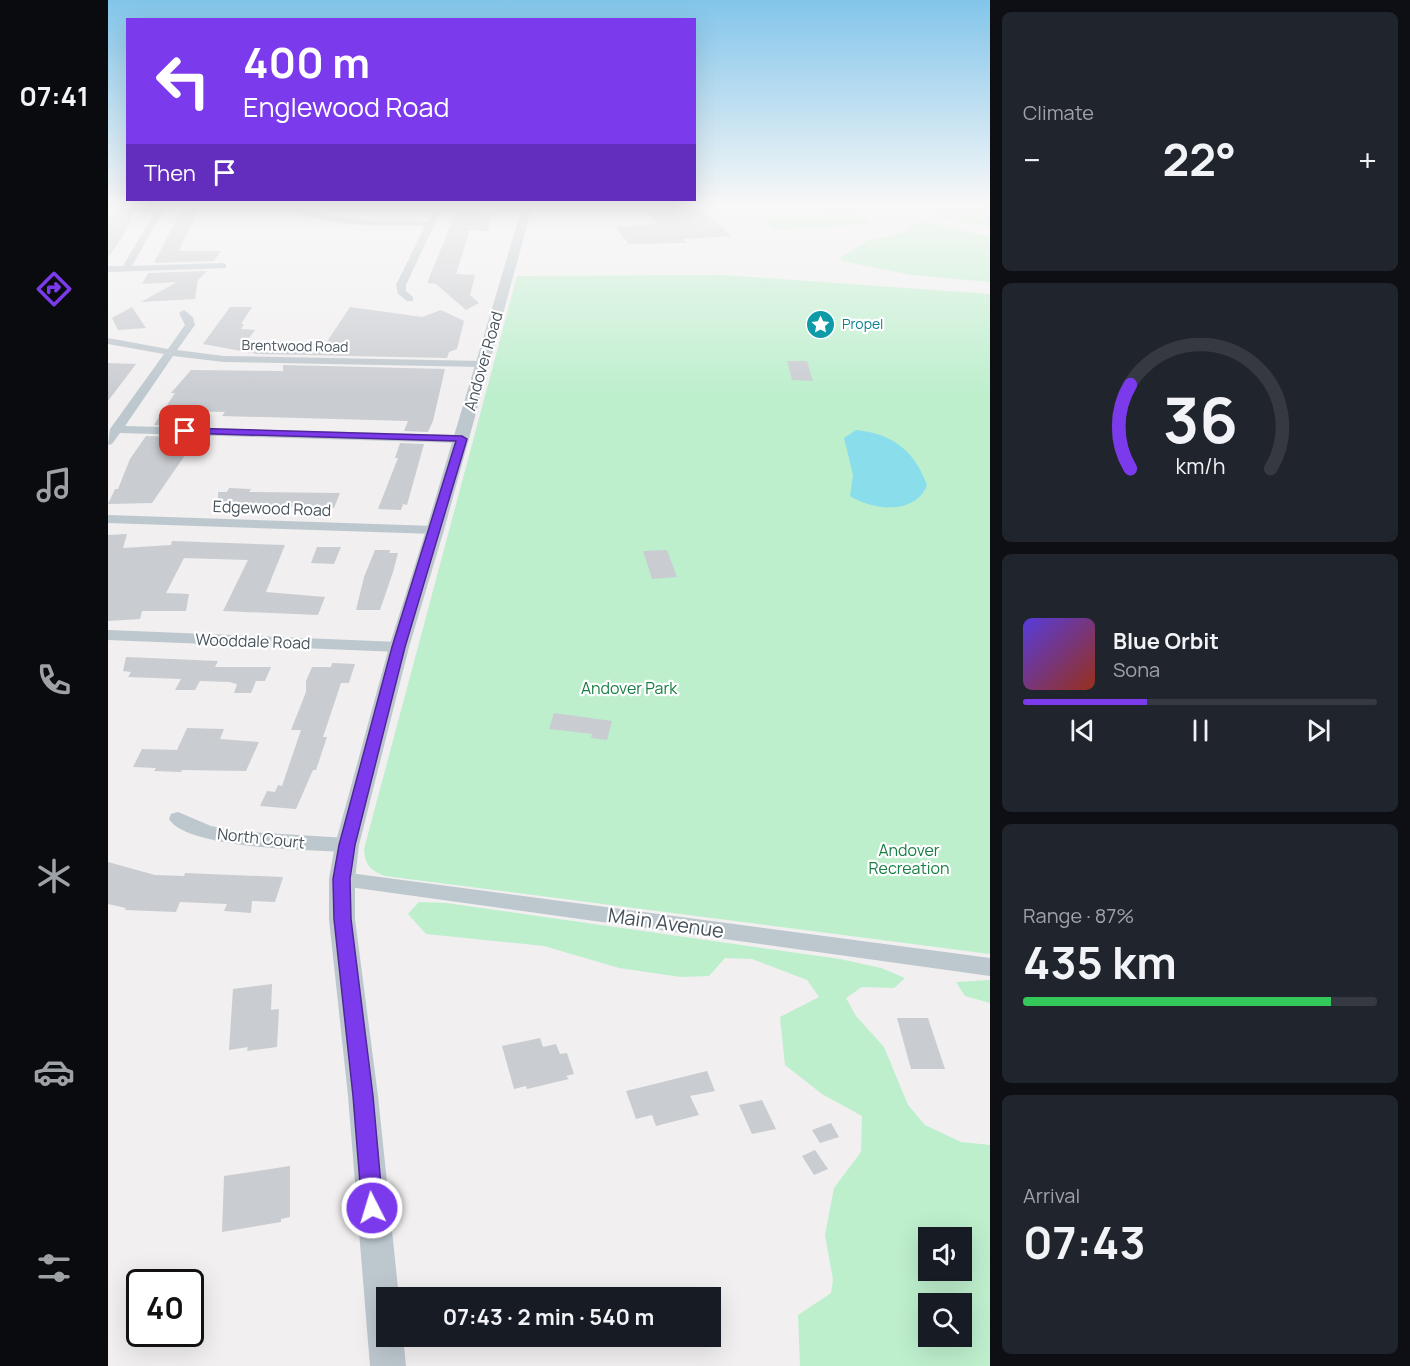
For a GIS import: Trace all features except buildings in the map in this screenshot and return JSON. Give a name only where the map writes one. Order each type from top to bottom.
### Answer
[{"type":"street","points":[[108,268],[138,268]]},
{"type":"street","points":[[409,268],[401,285],[401,292],[410,299]]},
{"type":"street","name":"Andover Road","points":[[388,1366],[363,1096],[342,919],[342,879],[347,845],[399,647],[462,439],[510,268]]},
{"type":"street","points":[[108,441],[190,325],[189,319],[184,314]]},
{"type":"street","name":"Brentwood Road","points":[[108,341],[186,355],[259,360],[482,364]]},
{"type":"street","points":[[116,429],[462,439]]},
{"type":"street","name":"Edgewood Road","points":[[108,519],[435,530]]},
{"type":"street","name":"Wooddale Road","points":[[108,635],[399,647]]},
{"type":"street","name":"North Court","points":[[178,819],[207,832],[236,838],[347,845]]},
{"type":"street","name":"Main Avenue","points":[[342,879],[990,967]]},
{"type":"green space","points":[[876,268],[990,268],[990,282],[912,275]]},
{"type":"green space","name":"Andover Park","points":[[722,275],[990,294],[990,954],[385,876],[376,872],[367,863],[364,849],[517,276]]},
{"type":"green space","points":[[419,902],[446,903],[840,959],[881,968],[905,978],[894,988],[862,987],[846,998],[856,1016],[884,1047],[908,1105],[925,1125],[961,1142],[990,1145],[990,1366],[800,1366],[798,1315],[831,1293],[833,1280],[825,1235],[834,1188],[861,1152],[862,1116],[822,1094],[785,1065],[780,1017],[819,997],[807,980],[752,959],[725,958],[709,976],[681,977],[619,968],[544,946],[426,934],[408,914]]},
{"type":"green space","points":[[990,980],[990,1003],[965,996],[956,982]]},
{"type":"water","points":[[856,430],[881,435],[909,453],[927,485],[921,495],[913,502],[892,507],[870,505],[850,496],[853,475],[844,438]]},
{"type":"place","name":"Propel","points":[[821,324]]},
{"type":"route","points":[[185,431],[462,439],[399,647],[347,845],[342,879],[342,919],[363,1096],[372,1208]]},
{"type":"park label","name":"Andover Recreation","points":[[909,859]]}]
